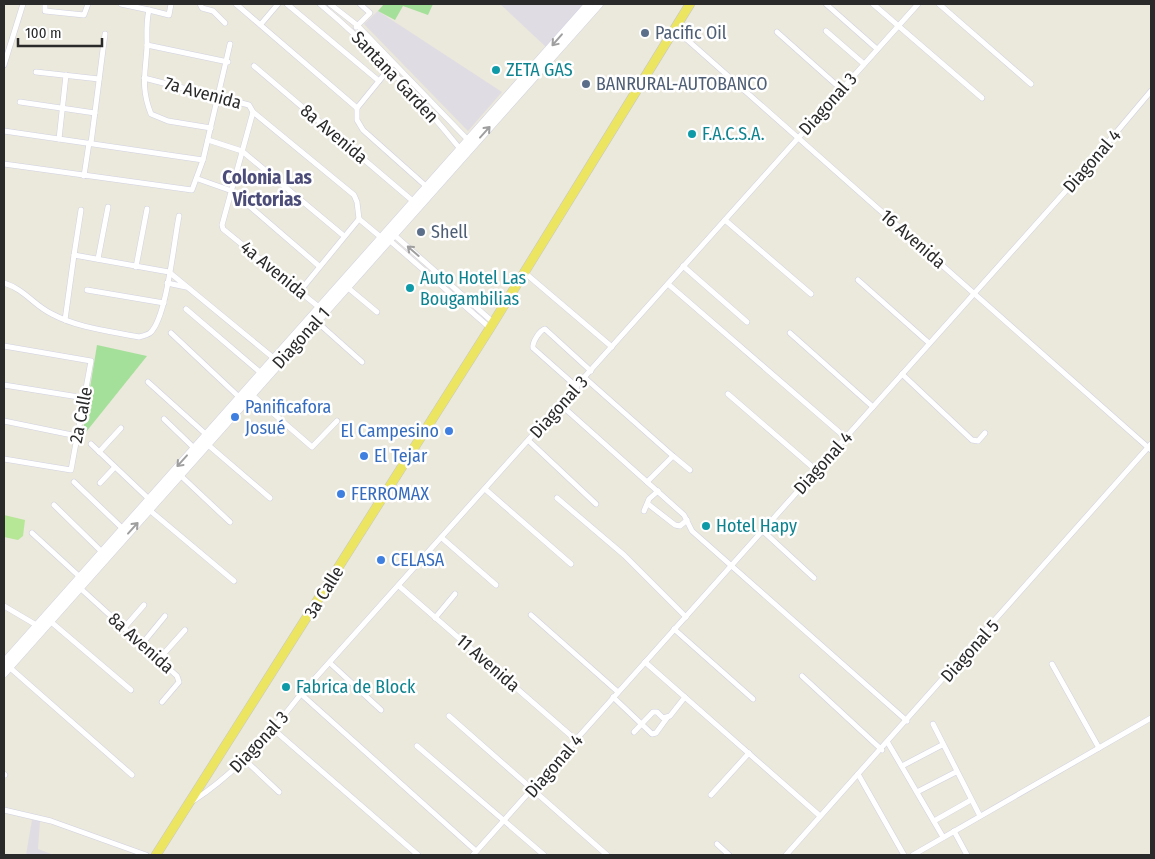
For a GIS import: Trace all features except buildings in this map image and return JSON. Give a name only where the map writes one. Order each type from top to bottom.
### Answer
[{"type":"main road","name":"Diagonal 1","points":[[6,664],[50,621],[194,448],[208,439],[251,394],[276,361],[589,4]]},
{"type":"main road","name":"Diagonal 1","points":[[470,142],[599,4]]},
{"type":"main road","name":"3a Calle","points":[[156,855],[193,801],[525,273],[690,4]]},
{"type":"main road","name":"Diagonal 1","points":[[96,564],[102,552],[122,528],[180,475],[239,397],[261,373],[276,361],[316,321],[322,309],[347,287],[414,202],[462,151]]},
{"type":"main road","name":"Diagonal 1","points":[[4,674],[6,664],[38,626],[78,586]]},
{"type":"street","points":[[4,65],[23,4]]},
{"type":"street","points":[[45,4],[45,11],[84,15],[88,4]]},
{"type":"street","points":[[122,4],[169,15],[171,4]]},
{"type":"street","points":[[200,4],[202,8],[213,11],[225,22]]},
{"type":"street","points":[[236,4],[357,108]]},
{"type":"street","points":[[261,24],[278,4]]},
{"type":"street","points":[[287,4],[379,82]]},
{"type":"street","name":"Santana Garden","points":[[320,4],[392,65],[462,151]]},
{"type":"street","name":"Santana Garden","points":[[330,4],[357,26],[392,65],[470,142]]},
{"type":"street","points":[[352,31],[370,13],[360,4]]},
{"type":"street","points":[[826,4],[877,49]]},
{"type":"street","points":[[874,4],[982,98]]},
{"type":"street","name":"Diagonal 3","points":[[193,801],[215,786],[245,760],[918,4]]},
{"type":"street","points":[[939,4],[1031,84]]},
{"type":"street","points":[[149,10],[146,24],[147,45],[144,78],[145,100],[151,114],[168,120],[211,128]]},
{"type":"street","name":"16 Avenida","points":[[675,29],[1150,447]]},
{"type":"street","points":[[826,31],[864,64]]},
{"type":"street","points":[[777,32],[842,89]]},
{"type":"street","points":[[84,176],[95,113],[105,34]]},
{"type":"street","points":[[4,164],[189,192],[193,189],[198,178],[203,160],[228,62],[230,44]]},
{"type":"street","points":[[147,45],[228,62]]},
{"type":"street","points":[[392,65],[357,108],[357,120],[363,130],[427,187]]},
{"type":"street","name":"8a Avenida","points":[[254,66],[414,202]]},
{"type":"street","points":[[36,72],[99,79]]},
{"type":"street","points":[[59,139],[66,76]]},
{"type":"street","name":"7a Avenida","points":[[144,78],[249,105],[253,112],[354,195],[357,202],[358,220]]},
{"type":"street","name":"Diagonal 4","points":[[474,853],[505,821],[615,694],[732,566],[1088,166],[1151,91]]},
{"type":"street","points":[[20,102],[95,113]]},
{"type":"street","points":[[232,190],[253,112]]},
{"type":"street","points":[[441,126],[447,120]]},
{"type":"street","points":[[4,131],[203,160]]},
{"type":"street","points":[[208,140],[242,150],[344,236]]},
{"type":"street","points":[[198,178],[232,190],[319,266]]},
{"type":"street","name":"4a Avenida","points":[[232,190],[222,221],[223,229],[322,309]]},
{"type":"street","points":[[98,259],[108,207]]},
{"type":"street","points":[[136,267],[147,209]]},
{"type":"street","points":[[65,320],[81,210]]},
{"type":"street","points":[[4,283],[16,286],[44,310],[65,320],[130,335],[145,336],[151,332],[164,303],[179,216]]},
{"type":"street","points":[[300,291],[358,220],[387,236],[492,325]]},
{"type":"street","points":[[725,220],[811,294]]},
{"type":"street","points":[[74,255],[169,272],[276,361]]},
{"type":"street","points":[[683,266],[747,322]]},
{"type":"street","points":[[525,273],[612,347]]},
{"type":"street","points":[[858,280],[929,343]]},
{"type":"street","points":[[167,283],[189,288]]},
{"type":"street","points":[[668,284],[846,438]]},
{"type":"street","points":[[347,287],[377,312]]},
{"type":"street","points":[[87,290],[164,303]]},
{"type":"street","points":[[186,308],[261,373]]},
{"type":"street","points":[[316,321],[362,362]]},
{"type":"street","points":[[577,387],[533,348],[533,343],[543,329],[591,371]]},
{"type":"street","points":[[170,333],[239,397]]},
{"type":"street","points":[[790,333],[873,407]]},
{"type":"street","name":"2a Calle","points":[[4,346],[91,361],[71,470],[4,459]]},
{"type":"street","points":[[902,374],[972,440],[978,441],[985,433]]},
{"type":"street","points":[[585,378],[690,470]]},
{"type":"street","points":[[148,382],[270,498]]},
{"type":"street","points":[[4,385],[84,398]]},
{"type":"street","points":[[251,394],[312,447],[337,421]]},
{"type":"street","points":[[728,394],[817,470]]},
{"type":"street","points":[[561,405],[684,515],[692,531],[907,721]]},
{"type":"street","points":[[164,419],[194,448]]},
{"type":"street","points":[[4,421],[77,436]]},
{"type":"street","points":[[99,452],[121,428]]},
{"type":"street","points":[[529,440],[596,504]]},
{"type":"street","points":[[91,444],[148,504],[234,581]]},
{"type":"street","name":"Diagonal 5","points":[[786,855],[858,774],[882,750],[1150,447]]},
{"type":"street","points":[[647,482],[673,456]]},
{"type":"street","points":[[100,483],[115,468]]},
{"type":"street","points":[[180,475],[230,522]]},
{"type":"street","points":[[74,482],[122,528]]},
{"type":"street","points":[[486,490],[571,564]]},
{"type":"street","points":[[644,511],[658,492]]},
{"type":"street","points":[[557,498],[624,555],[686,617]]},
{"type":"street","points":[[648,504],[676,525],[680,526],[687,520]]},
{"type":"street","points":[[54,506],[102,552]]},
{"type":"street","points":[[763,531],[814,578]]},
{"type":"street","name":"8a Avenida","points":[[32,533],[78,586],[179,679],[162,702]]},
{"type":"street","points":[[442,538],[496,585]]},
{"type":"street","name":"11 Avenida","points":[[399,586],[576,740]]},
{"type":"street","points":[[435,618],[455,594]]},
{"type":"street","points":[[124,628],[144,605]]},
{"type":"street","points":[[4,606],[38,626]]},
{"type":"street","points":[[531,615],[615,694],[654,734],[685,696]]},
{"type":"street","points":[[142,644],[165,616]]},
{"type":"street","points":[[50,621],[131,690]]},
{"type":"street","points":[[674,629],[753,699]]},
{"type":"street","points":[[159,659],[185,630]]},
{"type":"street","points":[[645,662],[820,816]]},
{"type":"street","points":[[330,663],[381,710]]},
{"type":"street","points":[[6,664],[132,775]]},
{"type":"street","points":[[1052,664],[1099,748]]},
{"type":"street","points":[[802,676],[882,750]]},
{"type":"street","points":[[302,694],[474,853]]},
{"type":"street","points":[[634,732],[653,712],[667,718]]},
{"type":"street","points":[[449,716],[534,788],[606,855]]},
{"type":"street","points":[[913,855],[1151,718]]},
{"type":"street","points":[[933,724],[942,745],[980,816]]},
{"type":"street","points":[[273,729],[418,855]]},
{"type":"street","points":[[888,743],[943,837]]},
{"type":"street","points":[[902,766],[942,745]]},
{"type":"street","points":[[417,746],[544,855]]},
{"type":"street","points":[[711,795],[749,753]]},
{"type":"street","points":[[245,760],[280,792]]},
{"type":"street","points":[[917,792],[956,772]]},
{"type":"street","points":[[858,774],[904,855]]},
{"type":"street","points":[[934,821],[971,800]]},
{"type":"street","points":[[4,810],[51,821],[146,855]]},
{"type":"street","points":[[954,831],[967,855]]},
{"type":"street","points":[[717,844],[729,855]]},
{"type":"shaded area","points":[[500,4],[580,4],[583,6],[546,47]]},
{"type":"shaded area","points":[[378,11],[502,92],[468,131],[364,24]]},
{"type":"shaded area","points":[[32,820],[40,821],[38,849],[54,855],[26,855]]},
{"type":"green space","points":[[384,4],[433,4],[428,15],[403,6],[395,20],[378,11]]},
{"type":"green space","points":[[97,345],[147,356],[82,437]]},
{"type":"green space","points":[[4,515],[25,520],[23,536],[18,540],[4,537]]},
{"type":"place","name":"Pacific Oil","points":[[645,33]]},
{"type":"place","name":"ZETA GAS","points":[[496,70]]},
{"type":"place","name":"BANRURAL-AUTOBANCO","points":[[586,84]]},
{"type":"place","name":"F.A.C.S.A.","points":[[692,134]]},
{"type":"place","name":"Shell","points":[[421,232]]},
{"type":"place","name":"Auto Hotel Las Bougambilias","points":[[410,288]]},
{"type":"place","name":"Panificafora Josué","points":[[235,417]]},
{"type":"place","name":"El Campesino","points":[[449,431]]},
{"type":"place","name":"El Tejar","points":[[364,456]]},
{"type":"place","name":"FERROMAX","points":[[341,494]]},
{"type":"place","name":"Hotel Hapy","points":[[706,526]]},
{"type":"place","name":"CELASA","points":[[381,560]]},
{"type":"place","name":"Fabrica de Block","points":[[286,687]]},
{"type":"district","name":"Colonia Las Victorias","points":[[267,188]]}]
